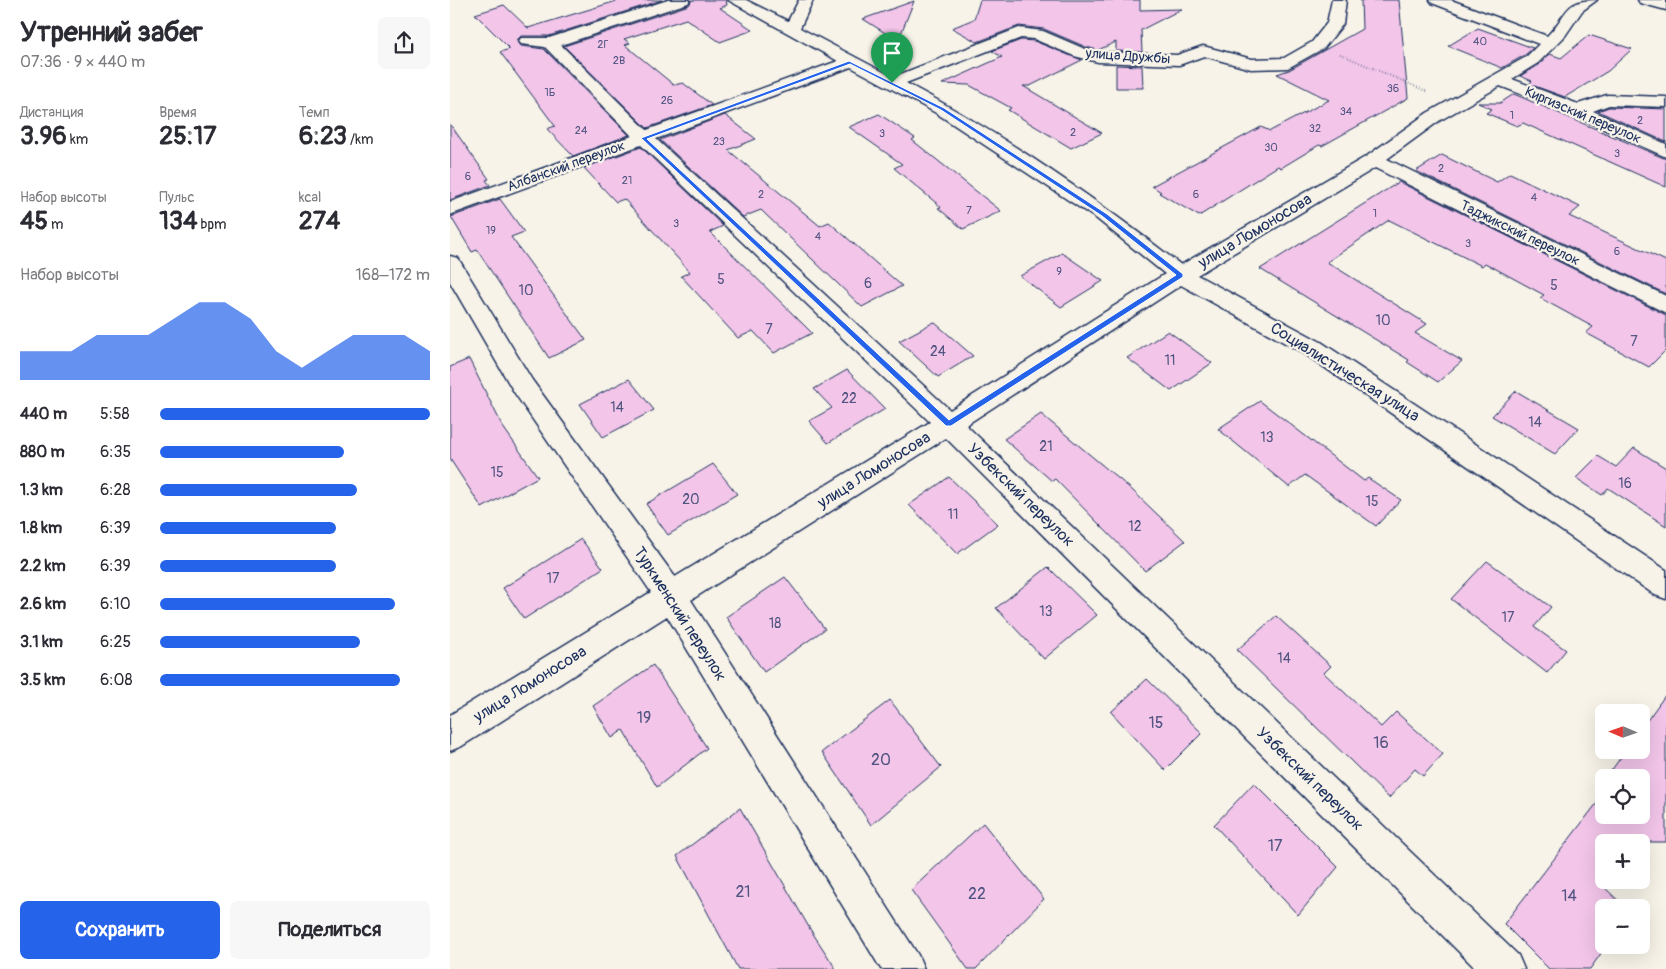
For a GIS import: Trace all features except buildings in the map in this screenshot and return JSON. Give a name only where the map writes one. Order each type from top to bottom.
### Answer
[{"type":"street","name":"Узбекский переулок","points":[[683,0],[539,42],[644,138],[948,424],[1504,969]]},
{"type":"street","name":"Социалистическая улица","points":[[735,0],[942,109],[1104,215],[1180,275],[1313,348],[1666,586]]},
{"type":"street","points":[[791,30],[806,0]]},
{"type":"street","name":"улица Дружбы","points":[[892,83],[1019,33],[1037,34],[1080,53],[1098,57],[1178,60],[1203,51],[1251,64],[1270,65],[1288,63],[1318,45],[1335,24],[1339,0]]},
{"type":"street","points":[[1437,0],[1550,42]]},
{"type":"street","points":[[1645,0],[1666,4]]},
{"type":"street","name":"улица Ломоносова","points":[[450,734],[948,424],[1180,275],[1374,160],[1433,117],[1532,60],[1550,42],[1577,4]]},
{"type":"street","name":"Албанский переулок","points":[[450,209],[850,62]]},
{"type":"street","name":"Киргизский переулок","points":[[1500,80],[1577,111],[1666,151]]},
{"type":"street","points":[[1577,111],[1607,100],[1666,102]]},
{"type":"street","name":"Таджикский переулок","points":[[1374,160],[1666,305]]},
{"type":"street","name":"Туркменский переулок","points":[[450,263],[522,386],[671,596],[904,969]]},
{"type":"path","points":[[1318,45],[1457,104]]},
{"type":"route","points":[[850,62],[892,83],[942,109],[1104,215],[1180,275],[948,424],[644,138],[850,62]]}]
